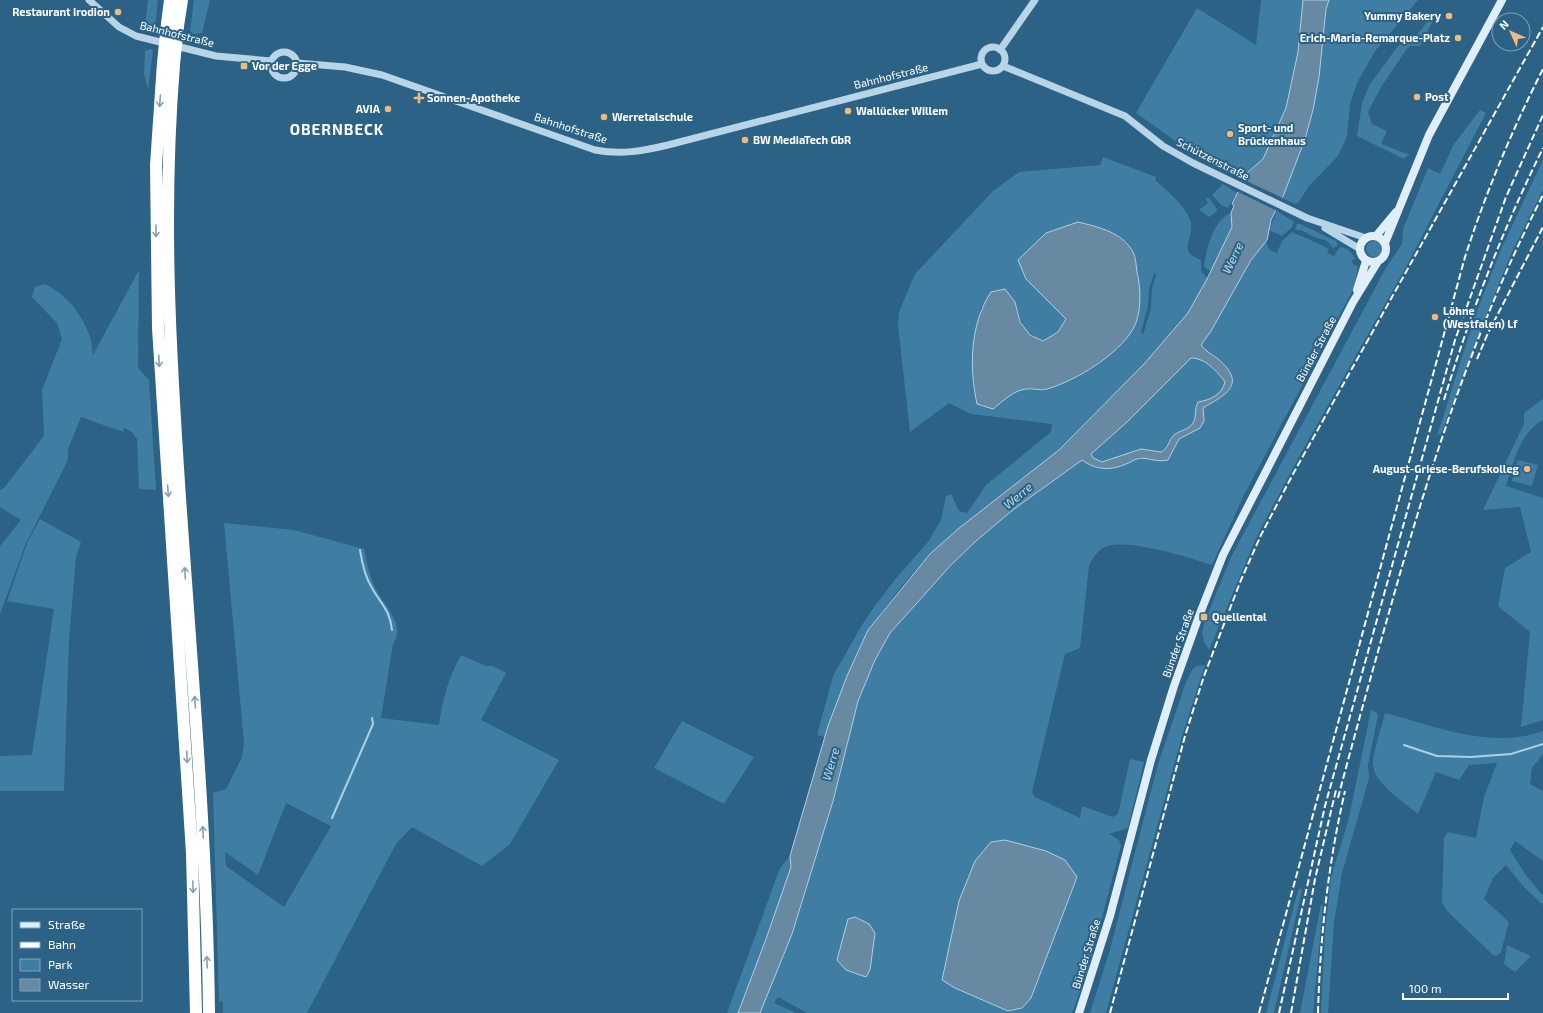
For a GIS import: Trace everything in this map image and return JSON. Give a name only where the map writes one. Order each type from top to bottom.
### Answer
[{"type":"highway","points":[[170,0],[172,25],[156,165],[157,321],[192,846],[196,1008]]},
{"type":"highway","points":[[172,25],[182,0]]},
{"type":"highway","points":[[168,64],[167,277],[173,391],[197,720],[208,1007]]},
{"type":"main road","points":[[1353,302],[1377,263],[1385,257],[1387,253],[1385,243],[1402,204],[1423,148],[1444,105],[1467,67],[1502,0]]},
{"type":"main road","points":[[1377,263],[1366,261],[1361,256],[1361,243],[1366,238],[1376,236],[1402,204]]},
{"type":"main road","points":[[1376,236],[1385,243]]},
{"type":"main road","points":[[1353,302],[1366,261]]},
{"type":"main road","name":"Bünder Straße","points":[[1079,1013],[1110,916],[1151,760],[1174,686],[1199,616],[1226,548],[1353,302]]},
{"type":"street","name":"Bahnhofstraße","points":[[89,0],[119,27],[136,36],[216,56],[271,61]]},
{"type":"street","points":[[1000,50],[1035,0]]},
{"type":"street","points":[[991,48],[1000,50],[1005,58],[1003,66],[998,70],[991,71],[985,69],[982,64],[981,57],[985,50],[991,48]]},
{"type":"street","points":[[286,52],[293,56],[297,63],[296,72],[285,79],[274,73],[271,61],[275,55],[286,52]]},
{"type":"street","name":"Bahnhofstraße","points":[[297,63],[345,67],[382,75],[595,150],[621,153],[636,152],[668,145],[982,64]]},
{"type":"street","name":"Schützenstraße","points":[[1003,66],[1125,116],[1179,156],[1307,218],[1360,249]]},
{"type":"street","name":"Schützenstraße","points":[[1307,218],[1366,238]]},
{"type":"green space","points":[[148,0],[158,0],[155,28],[150,29],[145,26]]},
{"type":"green space","points":[[194,0],[210,0],[202,33],[194,34],[190,31]]},
{"type":"green space","points":[[1261,0],[1303,0],[1298,52],[1286,108],[1263,159],[1247,173],[1244,180],[1213,166],[1213,157],[1201,154],[1174,140],[1136,113],[1197,8],[1256,45]]},
{"type":"green space","points":[[1329,0],[1418,0],[1375,51],[1357,83],[1350,104],[1347,136],[1338,156],[1309,186],[1298,203],[1295,204],[1282,198],[1305,139],[1313,110],[1319,77],[1326,9]]},
{"type":"green space","points":[[1437,13],[1420,46],[1410,46],[1406,50],[1381,87],[1368,112],[1372,124],[1387,131],[1381,144],[1410,155],[1406,156],[1404,159],[1357,136],[1362,103],[1370,84],[1398,46],[1412,39],[1422,29],[1432,14]]},
{"type":"green space","points":[[150,49],[153,50],[148,90],[144,73],[145,51]]},
{"type":"green space","points":[[1480,110],[1486,113],[1407,265],[1300,455],[1257,536],[1209,650],[1204,642],[1202,633],[1205,621],[1231,557],[1387,266],[1402,244],[1403,229],[1428,168],[1440,174],[1454,144]]},
{"type":"green space","points":[[1103,157],[1156,177],[1155,180],[1175,198],[1187,214],[1191,226],[1188,243],[1189,252],[1201,260],[1201,271],[1208,279],[1188,313],[1144,364],[1059,450],[958,529],[930,554],[901,587],[868,630],[847,676],[825,737],[817,735],[833,676],[874,607],[897,577],[928,542],[941,520],[946,496],[951,494],[959,511],[967,513],[986,485],[1051,432],[1052,424],[971,414],[949,403],[910,432],[898,325],[899,312],[915,274],[993,191],[1019,172],[1100,165]],"holes":[[[1155,272],[1156,275],[1152,288],[1151,308],[1143,335],[1141,332],[1148,306],[1149,288]],[[1015,302],[1023,326],[1036,338],[1043,341],[1058,332],[1066,319],[1052,304],[1133,329],[1118,348],[1096,365],[1046,389],[1024,388],[1008,397],[993,409],[977,404],[973,379],[973,355],[976,331],[981,307]]]},
{"type":"green space","points":[[1543,160],[1543,190],[1512,252],[1441,434],[1437,436],[1475,316],[1502,247]]},
{"type":"green space","points":[[1223,184],[1237,193],[1228,208],[1221,205],[1212,195]]},
{"type":"green space","points":[[1205,197],[1210,199],[1217,209],[1216,212],[1209,217],[1199,210],[1208,203]]},
{"type":"green space","points":[[1277,211],[1294,222],[1292,227],[1282,236],[1269,230]]},
{"type":"green space","points":[[1231,213],[1232,227],[1211,271],[1204,267],[1209,244],[1219,222]]},
{"type":"green space","points":[[1297,224],[1336,241],[1338,245],[1333,248],[1327,241],[1314,237],[1301,230],[1295,230]]},
{"type":"green space","points":[[1292,232],[1327,248],[1329,250],[1327,253],[1334,256],[1340,247],[1348,249],[1356,259],[1352,260],[1353,264],[1358,267],[1354,288],[1244,495],[1212,565],[1144,547],[1117,544],[1104,547],[1096,554],[1089,566],[1080,648],[1065,654],[1032,792],[1035,797],[1080,818],[1082,806],[1113,817],[1118,814],[1130,759],[1144,762],[1128,828],[1109,834],[1119,840],[1121,846],[1088,970],[1072,1013],[807,1013],[778,997],[774,1003],[796,1013],[760,1013],[792,934],[847,746],[858,701],[875,660],[890,633],[951,565],[976,541],[1014,509],[1090,454],[1201,345],[1211,331],[1251,260],[1265,240],[1270,250],[1279,254],[1277,252],[1282,241]],"holes":[[[1077,877],[1031,998],[1022,1008],[1008,1011],[955,988],[942,980]]]},
{"type":"green space","points":[[1374,241],[1380,243],[1382,249],[1380,255],[1374,257],[1368,255],[1366,249],[1368,243]]},
{"type":"green space","points":[[139,270],[138,368],[149,380],[156,490],[139,489],[137,439],[132,432],[124,428],[123,432],[81,417],[68,449],[68,460],[26,543],[0,614],[0,546],[21,520],[0,507],[0,490],[4,488],[44,436],[42,390],[62,339],[57,323],[32,297],[35,287],[45,284],[53,288],[73,306],[87,329],[91,339],[93,355]]},
{"type":"green space","points":[[1543,399],[1543,420],[1528,432],[1523,440],[1518,449],[1506,486],[1543,498],[1543,720],[1521,727],[1530,632],[1498,606],[1505,568],[1531,552],[1520,507],[1483,510],[1524,424],[1524,413]]},
{"type":"green space","points":[[1518,460],[1538,465],[1532,486],[1512,481]]},
{"type":"green space","points":[[40,519],[81,542],[76,557],[69,639],[64,791],[0,791],[0,756],[32,755],[54,609],[7,601],[27,543]]},
{"type":"green space","points":[[224,523],[294,530],[364,549],[372,581],[377,592],[391,613],[397,628],[381,718],[439,725],[447,689],[453,671],[461,655],[486,666],[493,666],[506,673],[481,720],[559,760],[510,844],[482,866],[412,827],[396,844],[307,1013],[223,1013],[223,1001],[219,1002],[213,793],[226,789],[242,757],[244,743]],"holes":[[[286,803],[331,826],[284,907],[226,866],[225,852],[258,875]]]},
{"type":"green space","points":[[1205,665],[1182,736],[1106,1013],[1090,1013],[1109,953],[1158,764],[1185,685],[1192,670],[1197,666]]},
{"type":"green space","points":[[1371,710],[1376,712],[1378,715],[1368,765],[1369,778],[1342,873],[1334,923],[1328,1013],[1321,1013],[1325,933],[1331,877],[1349,818]]},
{"type":"green space","points":[[1385,713],[1463,734],[1483,737],[1503,738],[1523,736],[1543,731],[1543,754],[1532,768],[1530,784],[1543,791],[1543,861],[1515,841],[1510,850],[1525,874],[1543,896],[1543,905],[1524,887],[1506,865],[1493,878],[1484,899],[1509,922],[1501,952],[1497,956],[1493,955],[1446,910],[1442,902],[1444,838],[1448,832],[1476,838],[1484,797],[1497,763],[1469,765],[1459,780],[1436,772],[1418,814],[1391,792],[1378,778],[1374,771],[1374,753]]},
{"type":"green space","points":[[682,721],[754,757],[724,804],[654,768]]},
{"type":"green space","points":[[790,856],[791,867],[738,1013],[727,1013],[780,868]]},
{"type":"green space","points":[[1301,888],[1302,890],[1274,1013],[1266,1013],[1298,890]]},
{"type":"green space","points":[[1321,904],[1323,906],[1313,1013],[1300,1013]]},
{"type":"green space","points":[[1507,945],[1531,956],[1515,972],[1504,964]]},
{"type":"water","name":"Werre","points":[[1303,0],[1329,0],[1326,9],[1319,77],[1313,110],[1305,139],[1284,194],[1271,220],[1267,240],[1251,260],[1211,331],[1201,345],[1227,368],[1231,375],[1232,382],[1230,388],[1220,398],[1203,408],[1204,421],[1200,428],[1179,439],[1168,460],[1159,461],[1140,458],[1114,468],[1098,468],[1082,460],[1014,509],[976,541],[951,565],[890,633],[875,660],[858,701],[833,801],[792,934],[760,1013],[738,1013],[791,867],[790,856],[828,726],[847,676],[868,630],[930,554],[958,529],[1059,450],[1144,364],[1188,313],[1207,279],[1232,227],[1231,213],[1234,206],[1232,204],[1247,173],[1263,159],[1286,108],[1298,52]],"holes":[[[1191,358],[1201,360],[1210,366],[1225,382],[1218,394],[1207,400],[1198,402],[1194,421],[1187,429],[1174,435],[1166,448],[1161,452],[1141,449],[1102,462],[1093,458],[1091,454],[1127,422]]]},
{"type":"water","points":[[1078,222],[1109,231],[1123,240],[1133,252],[1138,278],[1140,301],[1138,316],[1133,329],[1126,339],[1107,357],[1095,366],[1070,380],[1047,389],[1022,390],[1008,397],[993,409],[977,404],[974,390],[972,361],[973,346],[975,332],[984,304],[991,292],[1005,289],[1015,302],[1020,322],[1030,335],[1043,341],[1058,332],[1066,319],[1026,279],[1018,260],[1046,233]]},
{"type":"water","points":[[1005,840],[1046,851],[1065,860],[1077,877],[1031,998],[1022,1008],[1008,1011],[955,988],[942,980],[959,901],[975,861],[991,842]]},
{"type":"water","points":[[855,917],[869,924],[875,933],[870,970],[866,977],[846,970],[837,960],[848,919]]},
{"type":"pier","points":[[1242,179],[1283,198],[1277,211],[1236,191]]},
{"type":"waterway","points":[[360,550],[367,579],[387,612],[392,630]]},
{"type":"waterway","points":[[332,818],[373,724],[372,718]]},
{"type":"waterway","points":[[1404,745],[1437,756],[1471,757],[1511,754],[1543,744]]},
{"type":"railway","points":[[1110,1013],[1185,736],[1204,676],[1241,580],[1261,535],[1293,474],[1543,27]]},
{"type":"railway","points":[[1259,1013],[1465,257],[1500,162],[1543,69]]},
{"type":"railway","points":[[1279,1013],[1325,806],[1455,340],[1506,197],[1543,115]]},
{"type":"railway","points":[[1444,400],[1488,272],[1514,209],[1543,148]]},
{"type":"railway","points":[[1338,798],[1403,562],[1436,455],[1474,349],[1495,297],[1543,195]]},
{"type":"railway","points":[[1477,359],[1488,333],[1543,227]]},
{"type":"railway","points":[[1291,1013],[1315,879],[1336,790]]},
{"type":"railway","points":[[1318,1013],[1326,901],[1334,846],[1345,791]]},
{"type":"place","name":"Restaurant Irodion","points":[[118,12]]},
{"type":"place","name":"Yummy Bakery","points":[[1449,16]]},
{"type":"place","name":"Erich-Maria-Remarque-Platz","points":[[1458,38]]},
{"type":"place","name":"Vor der Egge","points":[[244,66]]},
{"type":"place","name":"Post","points":[[1417,97]]},
{"type":"place","name":"Sonnen-Apotheke","points":[[419,98]]},
{"type":"place","name":"AVIA","points":[[388,109]]},
{"type":"place","name":"Wallücker Willem","points":[[848,111]]},
{"type":"place","name":"Werretalschule","points":[[604,117]]},
{"type":"place","name":"Sport- und Brückenhaus","points":[[1230,134]]},
{"type":"place","name":"BW MediaTech GbR","points":[[745,140]]},
{"type":"place","name":"Löhne (Westfalen) Lf","points":[[1435,317]]},
{"type":"place","name":"August-Griese-Berufskolleg","points":[[1527,469]]},
{"type":"place","name":"Quellental","points":[[1204,617]]},
{"type":"district","name":"OBERNBECK","points":[[337,130]]}]
